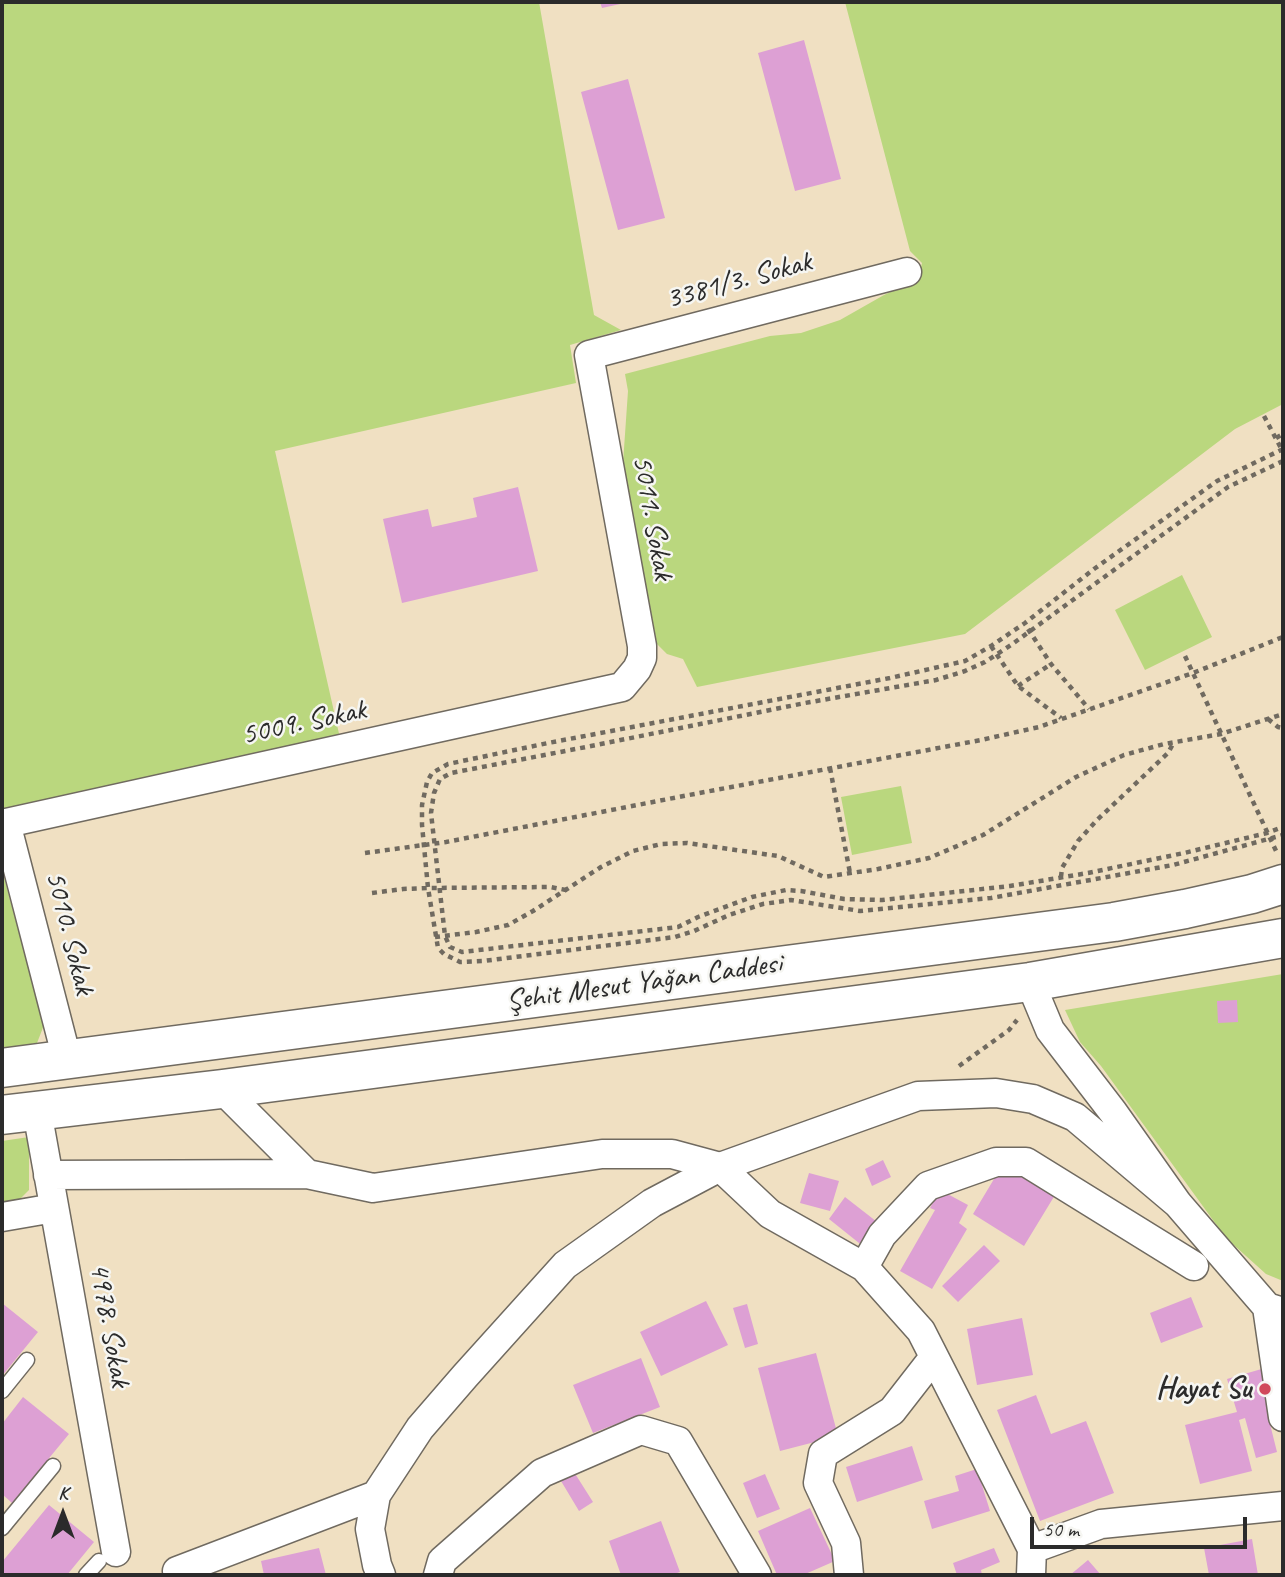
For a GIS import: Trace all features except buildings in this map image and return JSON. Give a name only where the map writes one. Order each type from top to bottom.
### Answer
[{"type":"main road","name":"Şehit Mesut Yağan Caddesi","points":[[2,1068],[1114,922],[1252,894],[1281,871]]},
{"type":"main road","name":"Şehit Mesut Yağan Caddesi","points":[[37,1111],[1033,990],[1283,938]]},
{"type":"main road","points":[[37,1111],[67,1059]]},
{"type":"street","name":"3381/3. Sokak","points":[[589,355],[907,272]]},
{"type":"street","name":"5011. Sokak","points":[[589,355],[642,646],[642,658],[637,669],[622,687]]},
{"type":"street","name":"5009. Sokak","points":[[4,823],[622,687]]},
{"type":"street","name":"5010. Sokak","points":[[4,823],[67,1059]]},
{"type":"street","points":[[1033,990],[1050,1030],[1113,1112],[1178,1204],[1275,1310],[1283,1417]]},
{"type":"street","points":[[222,1089],[307,1174]]},
{"type":"street","points":[[381,1575],[370,1529],[376,1495],[421,1428],[565,1265],[652,1203],[720,1167],[918,1096],[996,1093],[1033,1099],[1075,1117],[1178,1204]]},
{"type":"street","name":"4978. Sokak","points":[[37,1111],[107,1556]]},
{"type":"street","points":[[48,1175],[307,1174],[373,1188],[602,1154],[672,1154],[720,1167],[770,1214],[864,1267],[921,1331],[1032,1562],[1101,1524],[1283,1506]]},
{"type":"street","points":[[864,1267],[882,1235],[928,1186],[996,1162],[1026,1162],[1194,1266]]},
{"type":"street","points":[[2,1217],[54,1209]]},
{"type":"street","points":[[849,1575],[846,1543],[818,1483],[823,1454],[892,1410],[934,1357]]},
{"type":"street","points":[[438,1575],[442,1561],[542,1473],[640,1430],[678,1441],[757,1575]]},
{"type":"street","points":[[177,1571],[376,1495]]},
{"type":"lane","points":[[2,1391],[27,1360]]},
{"type":"lane","points":[[2,1528],[53,1466]]},
{"type":"lane","points":[[86,1575],[107,1556]]},
{"type":"path","points":[[1264,416],[1283,450],[1217,481],[1024,623],[965,661],[448,764],[432,772],[427,782],[422,805],[422,825],[428,888],[438,948],[443,954],[460,962],[675,937],[763,904],[792,900],[860,911],[991,898],[1173,865],[1283,835]]},
{"type":"path","points":[[1276,438],[1283,434]]},
{"type":"path","points":[[1283,461],[1228,487],[985,662],[965,671],[936,680],[451,772],[440,779],[433,793],[430,813],[445,936],[450,947],[462,952],[678,927],[752,897],[786,890],[844,899],[882,900],[1010,886],[1184,853],[1283,827]]},
{"type":"path","points":[[1024,623],[1051,664],[1089,709]]},
{"type":"path","points":[[365,853],[434,844],[1039,727],[1193,673],[1283,637]]},
{"type":"path","points":[[991,646],[1018,686],[1061,719]]},
{"type":"path","points":[[1185,656],[1271,840],[1281,871]]},
{"type":"path","points":[[1018,686],[1051,664]]},
{"type":"path","points":[[435,937],[508,925],[601,867],[633,851],[661,844],[687,844],[778,856],[824,877],[929,858],[982,835],[1076,777],[1124,755],[1174,742],[1221,734],[1283,714]]},
{"type":"path","points":[[1267,719],[1283,728]]},
{"type":"path","points":[[1061,877],[1062,868],[1078,841],[1168,753],[1174,742]]},
{"type":"path","points":[[830,768],[850,873]]},
{"type":"path","points":[[372,893],[428,888],[550,887],[566,890]]},
{"type":"path","points":[[918,1096],[1009,1030],[1033,990]]},
{"type":"green space","points":[[2,2],[539,2],[594,315],[621,330],[570,345],[576,383],[275,451],[340,738],[2,811]]},
{"type":"green space","points":[[845,2],[1283,2],[1283,404],[1235,429],[965,634],[697,687],[683,659],[667,654],[657,644],[623,463],[628,391],[625,374],[770,336],[801,333],[840,320],[918,279],[922,263],[910,251]]},
{"type":"green space","points":[[1182,575],[1212,637],[1145,670],[1115,610]]},
{"type":"green space","points":[[901,786],[912,843],[852,855],[841,797]]},
{"type":"green space","points":[[2,870],[44,1025],[37,1043],[2,1049]]},
{"type":"green space","points":[[1283,974],[1283,1281],[1266,1274],[1226,1238],[1101,1066],[1080,1042],[1065,1010]]},
{"type":"green space","points":[[29,1137],[29,1190],[9,1210],[2,1212],[2,1141]]},
{"type":"place","name":"Hayat Su","points":[[1265,1389]]}]
